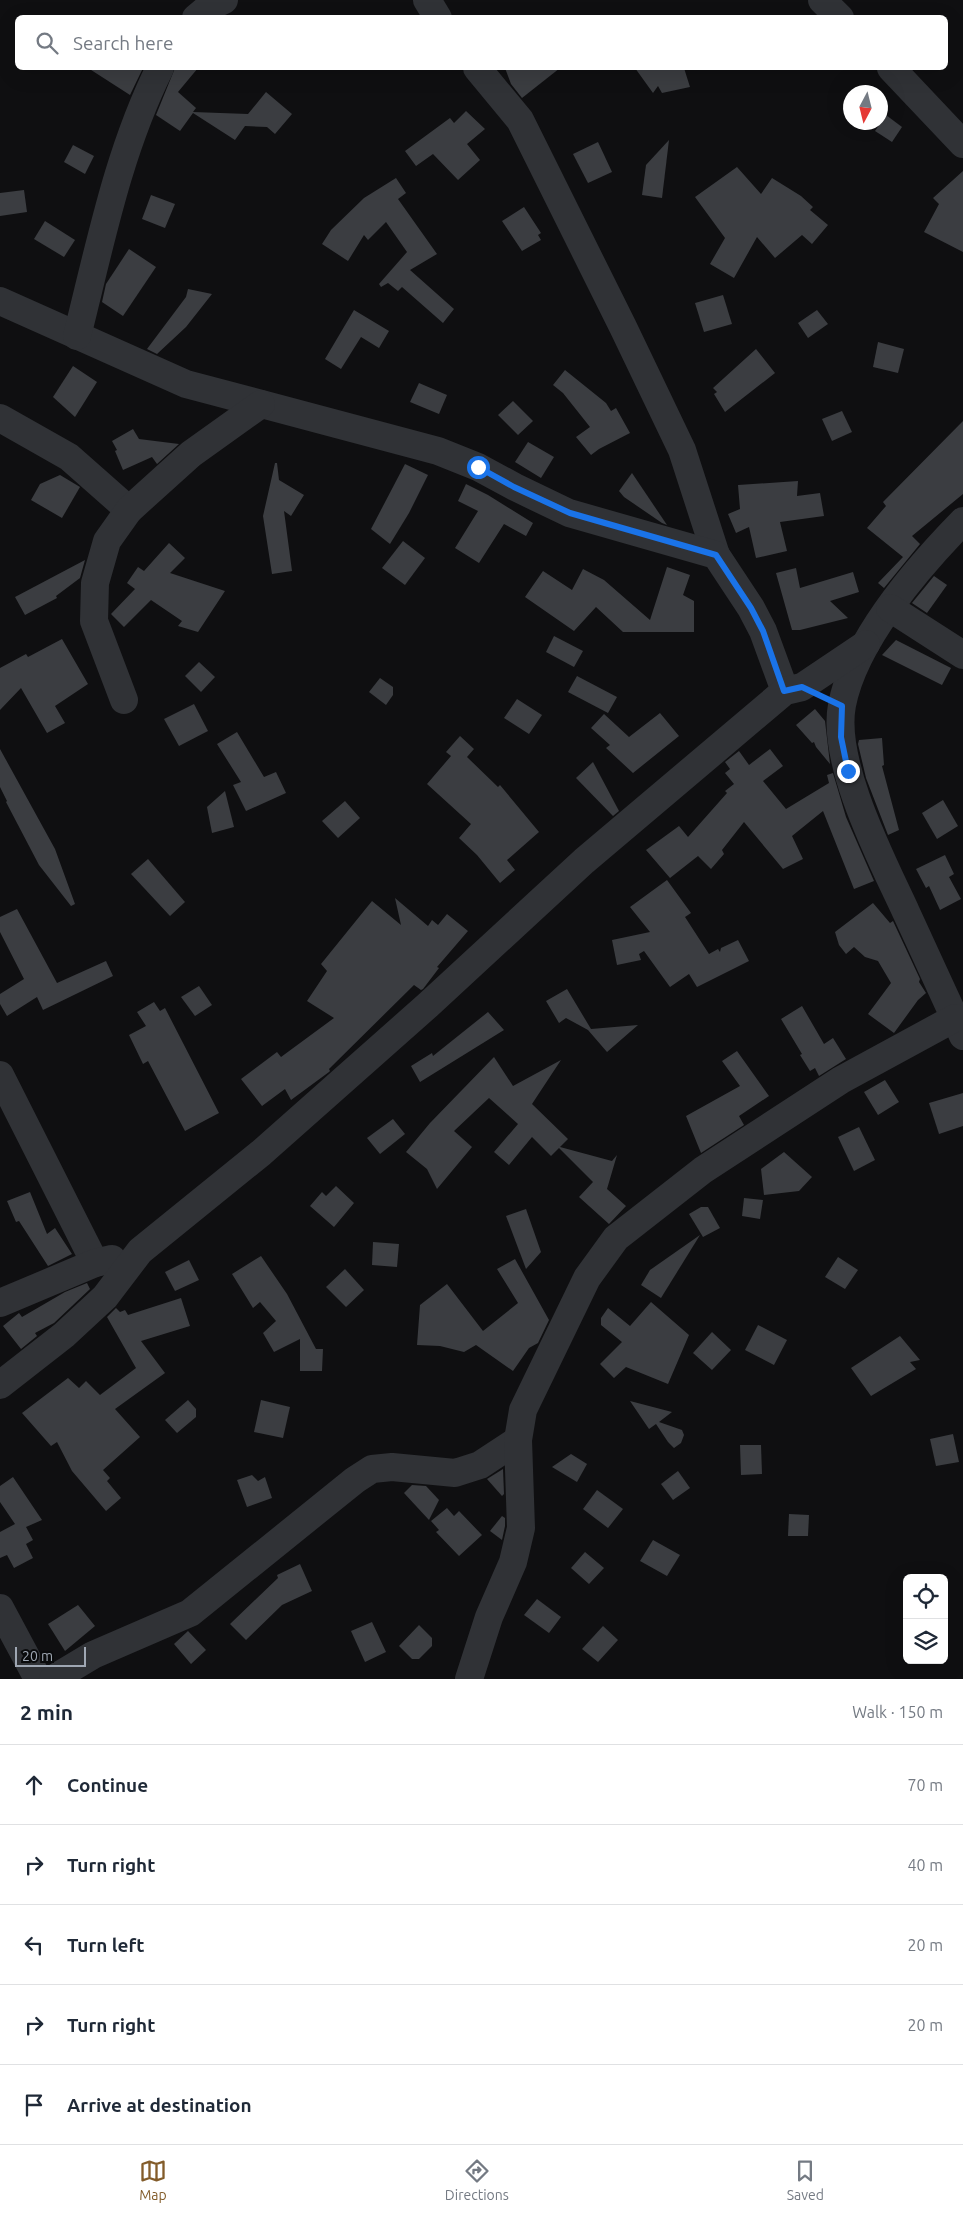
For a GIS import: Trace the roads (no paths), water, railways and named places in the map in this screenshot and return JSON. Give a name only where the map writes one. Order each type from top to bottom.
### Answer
[{"type":"street","points":[[200,15],[208,8],[224,0]]},
{"type":"street","points":[[427,0],[436,15]]},
{"type":"street","points":[[822,0],[837,15]]},
{"type":"street","points":[[77,336],[115,182],[146,95],[159,70]]},
{"type":"street","points":[[479,70],[520,120],[623,327],[682,450],[716,555],[751,608],[793,689],[842,706]]},
{"type":"street","points":[[894,70],[963,144]]},
{"type":"street","points":[[0,301],[186,384],[438,451],[478,467],[514,487],[570,513],[716,555]]},
{"type":"street","points":[[124,700],[94,621],[95,583],[107,541],[129,510],[191,454],[261,404]]},
{"type":"street","points":[[0,418],[69,457],[129,510]]},
{"type":"street","points":[[469,1679],[489,1618],[513,1562],[522,1528],[518,1440],[523,1410],[588,1278],[616,1238],[703,1170],[841,1080],[959,1027],[870,835],[846,762],[841,737],[842,706],[854,667],[866,644],[890,608],[940,545],[963,521]]},
{"type":"street","points":[[890,608],[963,655]]},
{"type":"street","points":[[0,1386],[64,1335],[105,1297],[140,1252],[261,1152],[428,1005],[584,861],[793,689],[866,644]]},
{"type":"street","points":[[0,1075],[95,1263]]},
{"type":"street","points":[[0,1303],[95,1263],[140,1252]]},
{"type":"street","points":[[53,1679],[93,1655],[190,1613],[355,1480],[372,1469],[392,1467],[455,1473],[480,1464],[518,1440]]},
{"type":"street","points":[[0,1608],[38,1679]]}]
